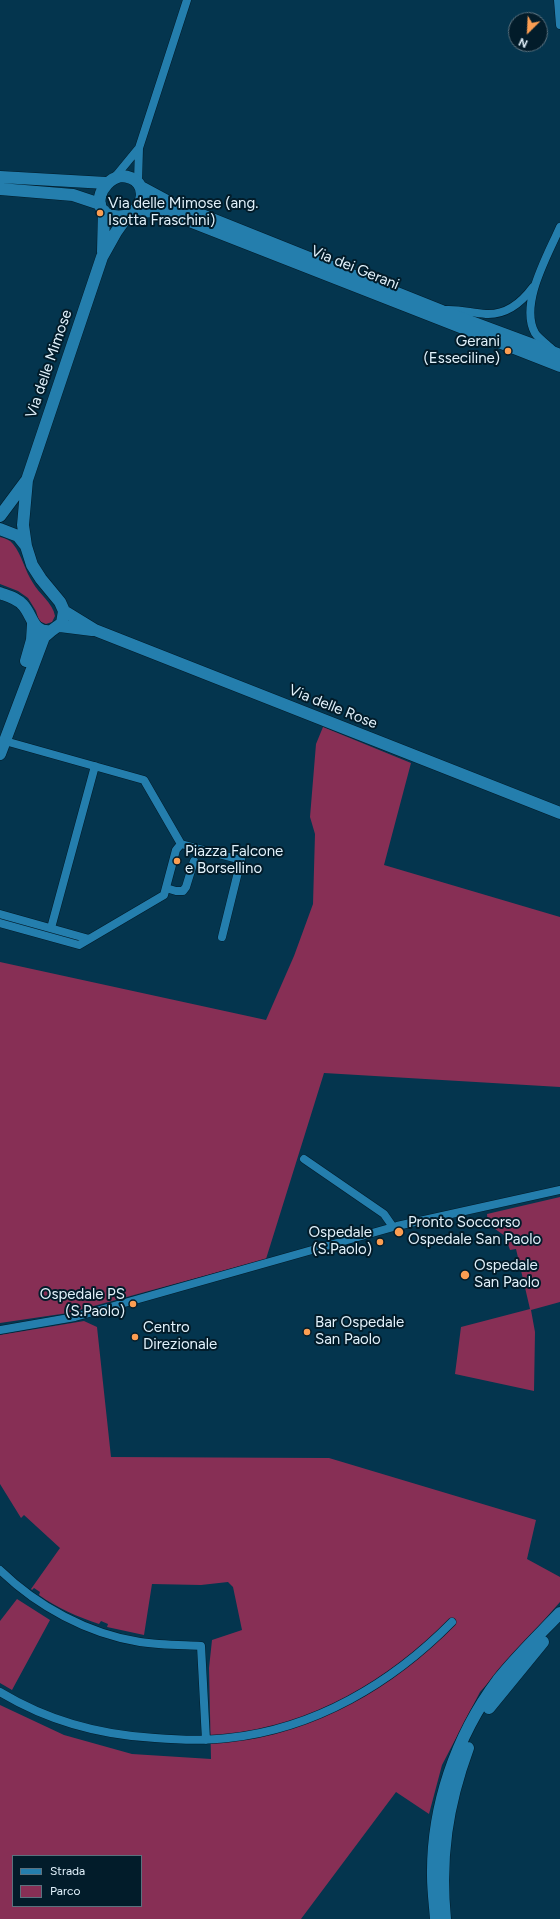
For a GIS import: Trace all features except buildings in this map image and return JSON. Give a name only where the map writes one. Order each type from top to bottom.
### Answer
[{"type":"street","points":[[0,189],[73,195],[102,208],[111,216],[131,214],[142,196],[140,184],[139,148],[187,0]]},
{"type":"street","points":[[558,0],[560,25]]},
{"type":"street","points":[[102,208],[100,194],[110,180],[139,148]]},
{"type":"street","points":[[0,176],[110,180],[128,176],[140,184]]},
{"type":"street","name":"Via dei Gerani","points":[[140,184],[167,201],[560,359]]},
{"type":"street","name":"Via delle Mimose","points":[[102,208],[102,257]]},
{"type":"street","name":"Via dei Gerani","points":[[131,214],[160,211],[174,215],[560,359]]},
{"type":"street","name":"Via delle Mimose","points":[[64,611],[60,602],[41,579],[32,565],[26,546],[23,525],[26,480],[102,257],[116,232],[131,214]]},
{"type":"street","points":[[560,227],[531,299],[530,320],[536,334],[560,359]]},
{"type":"street","points":[[442,311],[458,309],[487,314],[507,310],[525,297],[537,281]]},
{"type":"street","name":"Via delle Mimose","points":[[0,516],[26,480]]},
{"type":"street","points":[[0,528],[18,536],[26,546]]},
{"type":"street","points":[[0,593],[12,597],[22,604],[33,624],[30,649],[2,738],[0,754]]},
{"type":"street","points":[[2,738],[40,645],[44,637],[56,629],[64,619],[64,611]]},
{"type":"street","name":"Via delle Rose","points":[[64,611],[95,630],[560,813]]},
{"type":"street","name":"Via delle Rose","points":[[33,624],[40,630],[95,630]]},
{"type":"street","points":[[2,738],[144,780],[181,844],[242,860],[222,937]]},
{"type":"street","points":[[51,928],[95,766]]},
{"type":"street","points":[[0,923],[79,945],[164,894],[176,850],[181,844]]},
{"type":"street","points":[[166,888],[176,891],[183,891],[186,887],[194,861]]},
{"type":"street","points":[[0,914],[89,939]]},
{"type":"street","points":[[304,1159],[384,1214],[393,1227]]},
{"type":"street","points":[[0,1330],[75,1317],[393,1227],[560,1190]]},
{"type":"street","points":[[0,1570],[36,1599],[73,1621],[108,1634],[139,1642],[201,1646],[206,1740]]},
{"type":"street","points":[[436,1919],[433,1877],[434,1839],[439,1807],[450,1770],[477,1712],[498,1681],[522,1652],[560,1613]]},
{"type":"street","points":[[0,1692],[45,1715],[86,1729],[124,1736],[206,1740],[243,1736],[276,1729],[343,1704],[397,1671],[428,1646],[452,1622]]},
{"type":"street","points":[[444,1919],[442,1875],[444,1838],[459,1773],[473,1734],[487,1711],[508,1682],[560,1623]]},
{"type":"green space","points":[[0,537],[10,541],[16,548],[33,583],[54,611],[55,616],[52,622],[46,624],[39,621],[36,611],[28,598],[18,591],[0,584]]},
{"type":"green space","points":[[323,727],[411,763],[384,865],[560,917],[560,1087],[324,1073],[266,1259],[68,1313],[0,1323],[0,962],[266,1020],[294,956],[313,904],[315,834],[310,817],[316,744]]},
{"type":"green space","points":[[560,1197],[560,1302],[531,1310],[535,1332],[534,1391],[455,1374],[461,1327],[530,1309],[516,1249],[510,1250],[505,1236],[488,1224],[487,1214]]},
{"type":"green space","points":[[84,1321],[97,1327],[111,1457],[329,1458],[536,1520],[527,1559],[560,1577],[560,1602],[480,1692],[442,1765],[429,1814],[396,1792],[301,1919],[0,1919],[0,1705],[64,1735],[132,1754],[211,1759],[209,1668],[212,1640],[242,1630],[233,1587],[228,1582],[201,1585],[152,1584],[144,1635],[107,1627],[108,1624],[101,1621],[99,1624],[83,1618],[46,1600],[39,1595],[40,1592],[34,1588],[32,1590],[31,1589],[60,1548],[24,1515],[21,1518],[0,1484],[0,1335]]},
{"type":"green space","points":[[17,1599],[50,1620],[12,1690],[0,1683],[0,1621]]},
{"type":"place","name":"Via delle Mimose (ang. Isotta Fraschini)","points":[[100,213]]},
{"type":"place","name":"Gerani (Esseciline)","points":[[508,351]]},
{"type":"place","name":"Piazza Falcone e Borsellino","points":[[177,861]]},
{"type":"place","name":"Pronto Soccorso Ospedale San Paolo","points":[[399,1232]]},
{"type":"place","name":"Ospedale (S.Paolo)","points":[[380,1242]]},
{"type":"place","name":"Ospedale San Paolo","points":[[465,1275]]},
{"type":"place","name":"Ospedale PS (S.Paolo)","points":[[133,1304]]},
{"type":"place","name":"Bar Ospedale San Paolo","points":[[307,1332]]},
{"type":"place","name":"Centro Direzionale","points":[[135,1337]]}]
